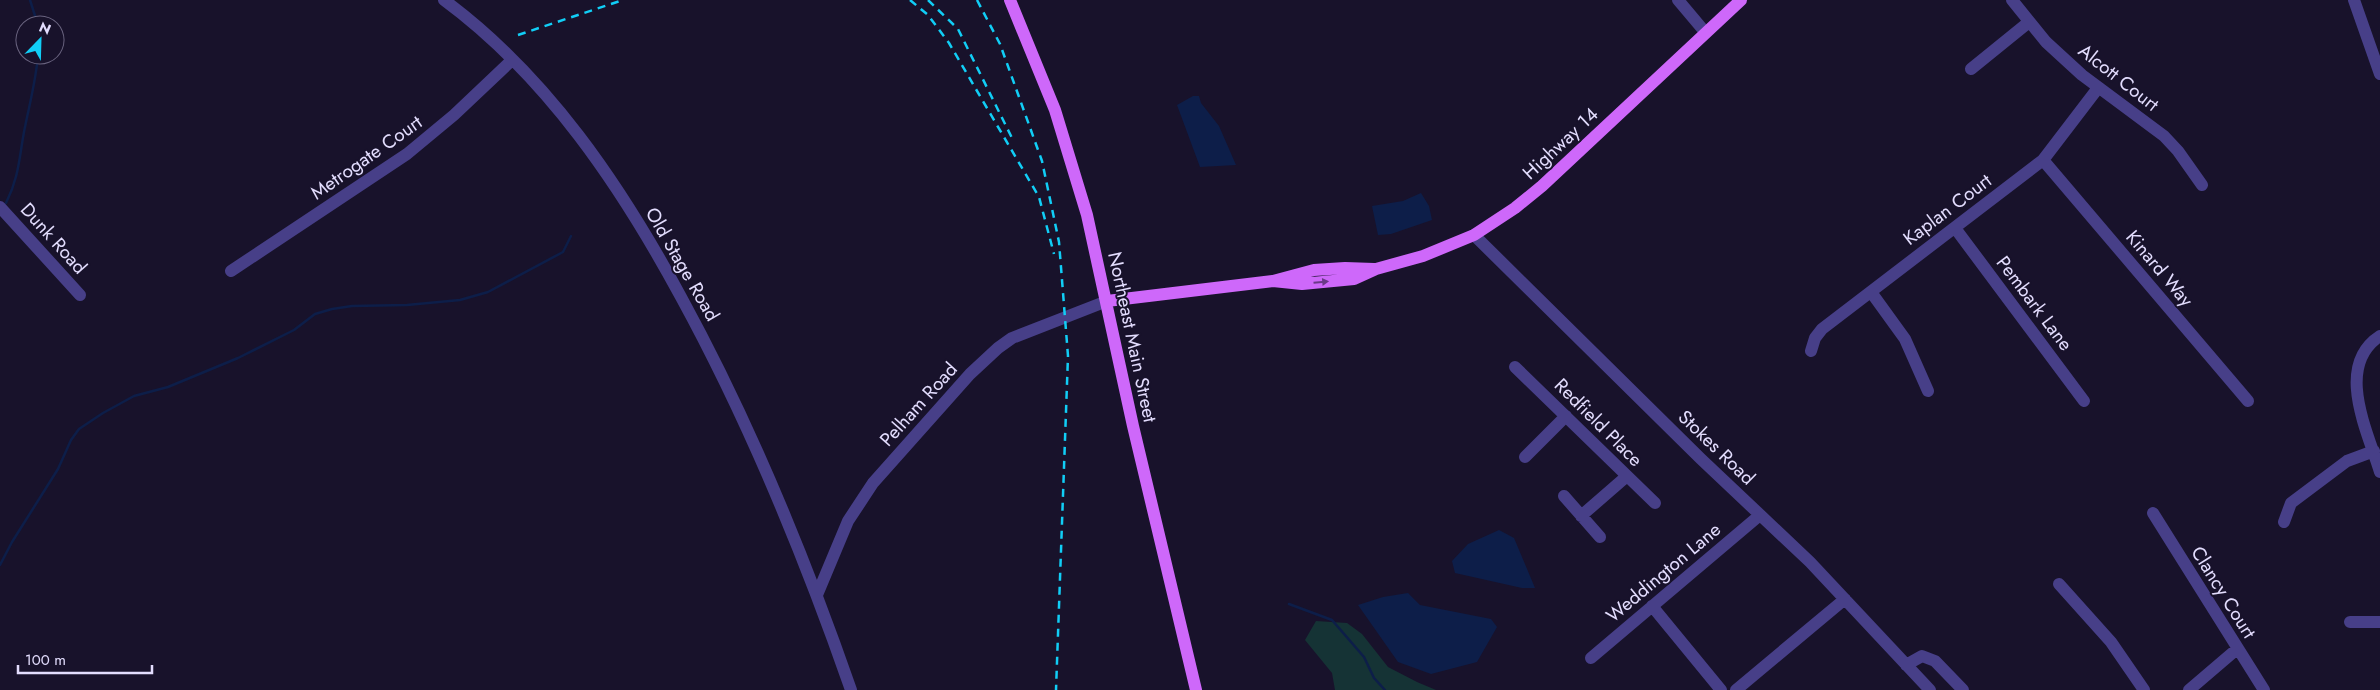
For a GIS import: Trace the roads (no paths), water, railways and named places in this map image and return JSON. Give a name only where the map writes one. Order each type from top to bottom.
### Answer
[{"type":"main road","name":"Northeast Main Street","points":[[1010,0],[1046,86],[1070,155],[1087,215],[1133,426],[1196,690]]},
{"type":"main road","name":"Highway 14","points":[[1107,301],[1273,281],[1302,284],[1354,279],[1376,269],[1423,256],[1474,235],[1515,208],[1536,191],[1741,0]]},
{"type":"street","name":"Old Stage Road","points":[[444,0],[512,60],[541,91],[603,168],[635,216],[671,278],[736,403],[766,470],[817,595],[851,690]]},
{"type":"street","points":[[1678,0],[1705,32]]},
{"type":"street","name":"Alcott Court","points":[[2012,0],[2046,42],[2098,88],[2164,136],[2178,150],[2202,185]]},
{"type":"street","points":[[2354,0],[2380,74]]},
{"type":"street","points":[[1971,69],[2029,22]]},
{"type":"street","name":"Metrogate Court","points":[[231,271],[407,154],[454,114],[512,60]]},
{"type":"street","name":"Kaplan Court","points":[[1811,351],[1815,338],[1822,329],[2043,160],[2098,88]]},
{"type":"street","name":"Kinard Way","points":[[2043,160],[2248,401]]},
{"type":"street","name":"Dunk Road","points":[[0,207],[80,295]]},
{"type":"street","name":"Pembark Lane","points":[[1955,228],[2084,401]]},
{"type":"street","name":"Stokes Road","points":[[1474,235],[1845,599],[1929,690]]},
{"type":"street","points":[[1871,292],[1904,339],[1928,391]]},
{"type":"street","name":"Pelham Road","points":[[817,595],[848,521],[873,483],[970,374],[998,348],[1012,338],[1107,301]]},
{"type":"street","points":[[2380,336],[2362,356],[2356,375],[2358,403],[2380,472]]},
{"type":"street","name":"Redfield Place","points":[[1516,367],[1655,503]]},
{"type":"street","points":[[1526,457],[1566,416]]},
{"type":"street","points":[[2284,522],[2291,503],[2347,461],[2374,451]]},
{"type":"street","points":[[1581,516],[1627,476]]},
{"type":"street","points":[[1564,496],[1600,537]]},
{"type":"street","name":"Clancy Court","points":[[2152,513],[2264,690]]},
{"type":"street","name":"Weddington Lane","points":[[1591,658],[1760,515]]},
{"type":"street","points":[[2059,584],[2111,642],[2144,690]]},
{"type":"street","points":[[1736,690],[1845,599]]},
{"type":"street","points":[[1652,606],[1720,690]]},
{"type":"street","points":[[2350,622],[2380,622]]},
{"type":"street","points":[[2189,690],[2238,650]]},
{"type":"street","points":[[1906,664],[1922,656],[1935,661],[1962,690]]},
{"type":"water","points":[[1193,96],[1199,96],[1201,103],[1219,126],[1236,165],[1200,167],[1177,105]]},
{"type":"water","points":[[1421,193],[1429,206],[1432,220],[1391,234],[1378,235],[1372,206],[1403,201]]},
{"type":"water","points":[[1499,530],[1514,538],[1535,588],[1522,588],[1455,573],[1452,561],[1468,544]]},
{"type":"water","points":[[1408,593],[1420,605],[1491,619],[1497,627],[1477,662],[1431,674],[1398,662],[1358,605],[1383,597]]},
{"type":"waterway","points":[[30,0],[35,15]]},
{"type":"waterway","points":[[6,203],[14,185],[18,168],[37,65]]},
{"type":"waterway","points":[[0,565],[12,542],[58,469],[71,440],[79,429],[103,413],[134,396],[168,387],[238,358],[294,330],[315,314],[352,306],[407,305],[460,300],[488,292],[563,252],[571,236]]},
{"type":"waterway","points":[[1289,604],[1332,620],[1364,657],[1374,678],[1385,690]]},
{"type":"railway","points":[[518,35],[623,0]]},
{"type":"railway","points":[[910,0],[928,15],[949,43],[1039,197],[1054,254]]},
{"type":"railway","points":[[928,0],[958,29],[1012,138]]},
{"type":"railway","points":[[977,0],[1000,44],[1042,161],[1059,242],[1068,356],[1056,690]]}]
